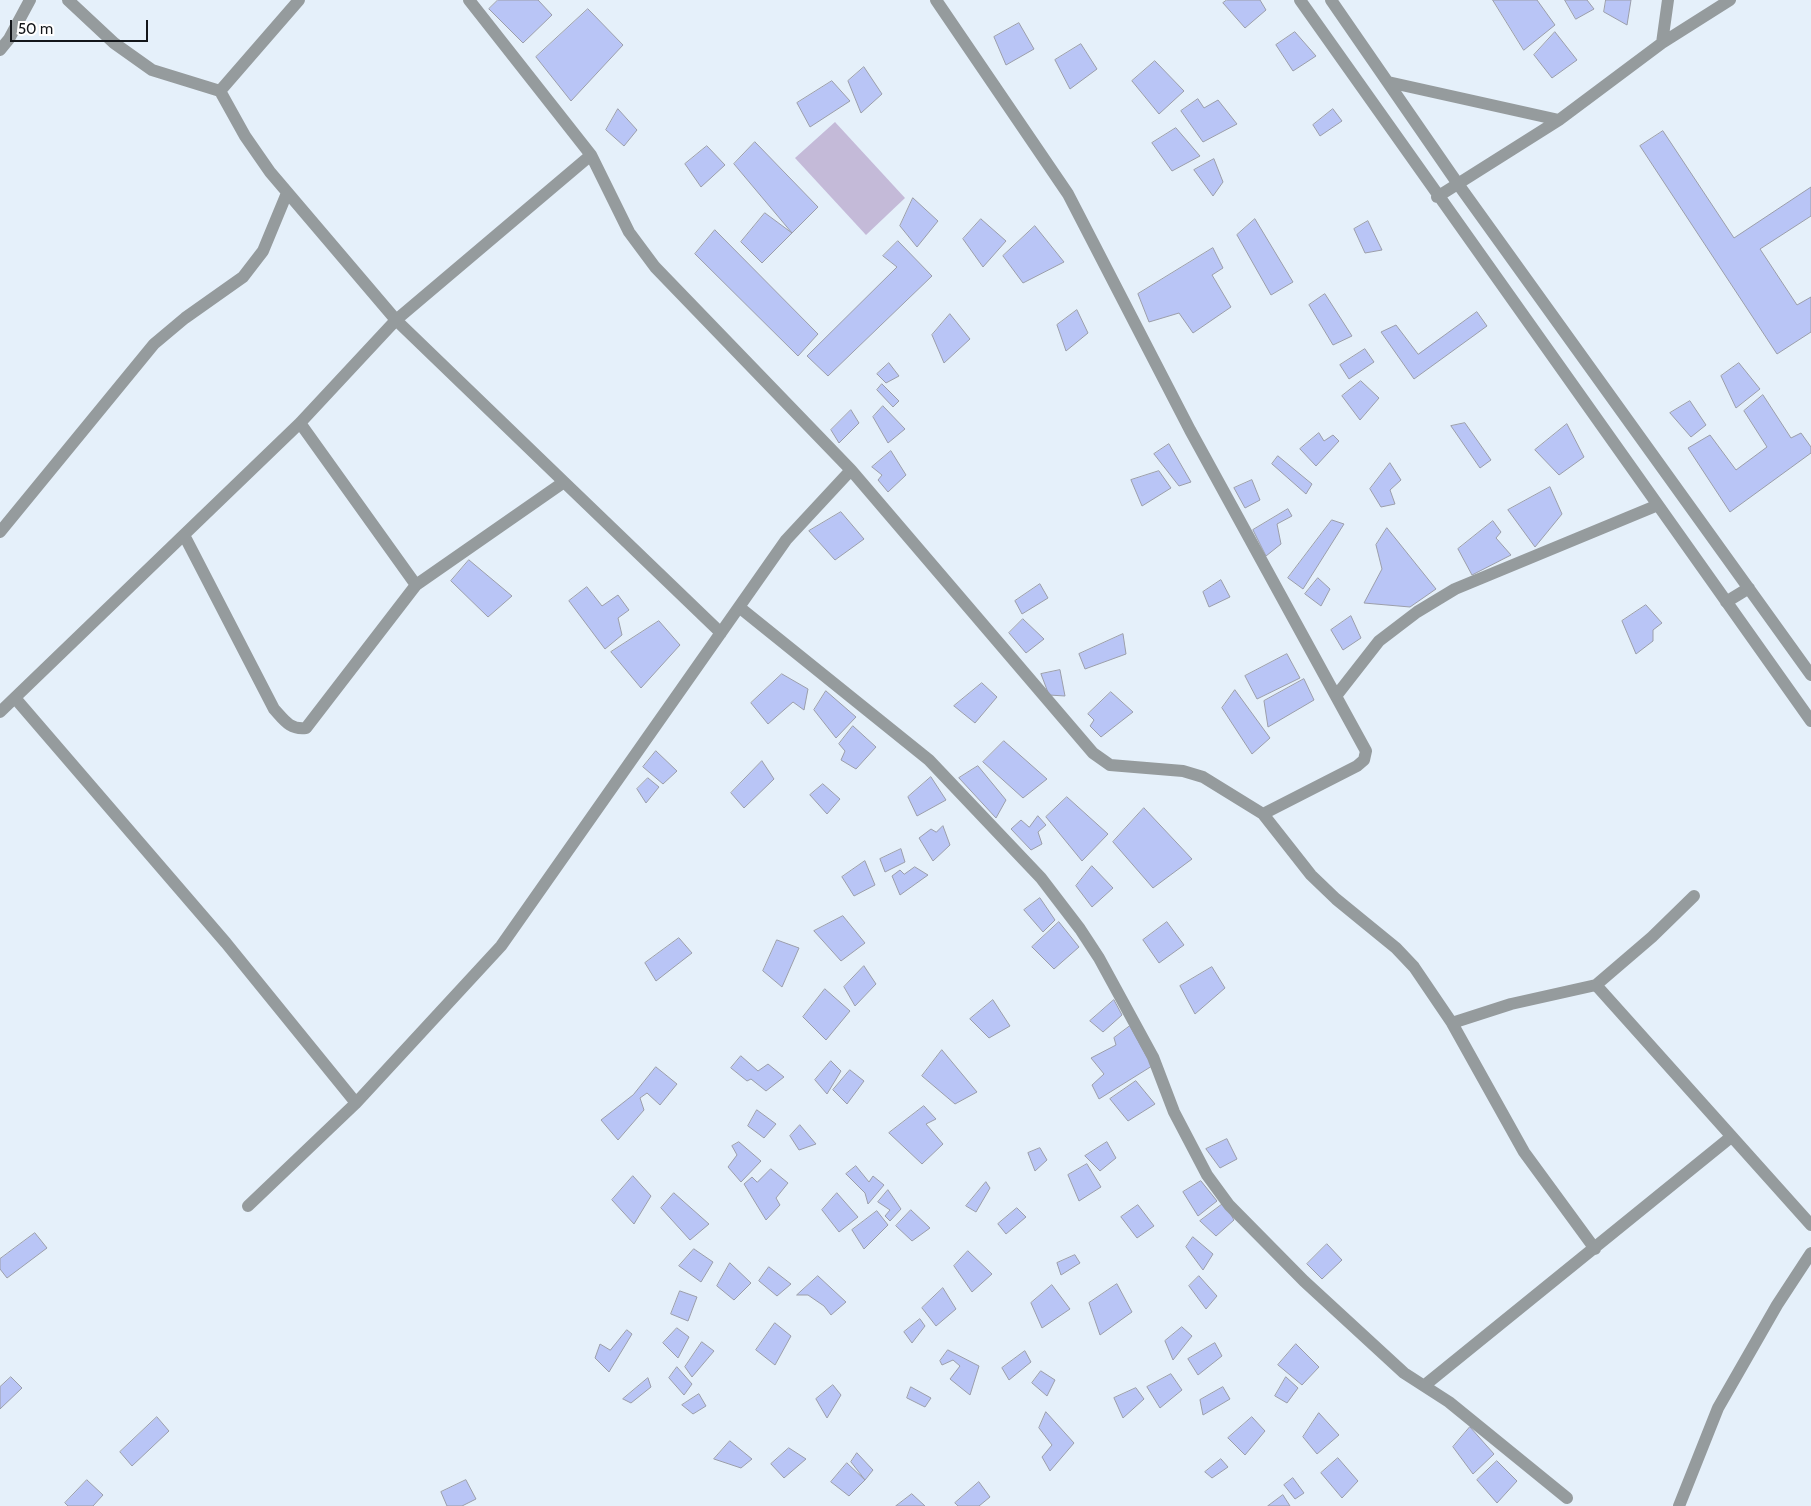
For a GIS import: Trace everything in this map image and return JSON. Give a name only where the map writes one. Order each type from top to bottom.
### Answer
[{"type":"street","points":[[0,50],[9,39],[30,0]]},
{"type":"street","points":[[68,0],[114,43],[152,70],[220,91],[245,136],[287,193],[396,320],[721,633]]},
{"type":"street","points":[[220,91],[299,0]]},
{"type":"street","points":[[469,0],[591,155],[629,232],[655,267],[850,470],[1093,753],[1110,765],[1184,771],[1204,777],[1263,814],[1311,875],[1336,899],[1396,948],[1414,967],[1452,1023],[1524,1152],[1595,1249]]},
{"type":"street","points":[[936,0],[1068,194],[1190,430],[1366,751],[1364,760],[1357,766],[1263,814]]},
{"type":"street","points":[[1300,0],[1437,197],[1811,722]]},
{"type":"street","points":[[1331,0],[1458,184],[1811,675]]},
{"type":"street","points":[[1662,43],[1668,0]]},
{"type":"street","points":[[1437,197],[1558,120],[1662,43],[1730,0]]},
{"type":"street","points":[[1388,82],[1558,120]]},
{"type":"street","points":[[0,712],[300,423],[396,320],[591,155]]},
{"type":"street","points":[[0,532],[154,344],[184,318],[243,277],[263,252],[287,193]]},
{"type":"street","points":[[300,423],[416,585]]},
{"type":"street","points":[[248,1206],[356,1103],[501,946],[786,540],[850,470]]},
{"type":"street","points":[[184,535],[274,709],[286,723],[296,729],[306,728],[416,585],[564,482]]},
{"type":"street","points":[[1336,696],[1380,642],[1417,612],[1455,589],[1658,505]]},
{"type":"street","points":[[1726,602],[1749,588]]},
{"type":"street","points":[[739,608],[929,760],[1041,878],[1080,929],[1099,958],[1153,1057],[1174,1112],[1207,1175],[1229,1205],[1304,1281],[1404,1373],[1449,1402],[1567,1498]]},
{"type":"street","points":[[15,698],[226,943],[356,1103]]},
{"type":"street","points":[[1452,1023],[1511,1004],[1596,985],[1652,937],[1694,896]]},
{"type":"street","points":[[1596,985],[1811,1225]]},
{"type":"street","points":[[1425,1385],[1731,1137]]},
{"type":"street","points":[[1679,1506],[1718,1408],[1777,1304],[1811,1253]]},
{"type":"shaded area","points":[[835,122],[905,198],[866,235],[795,158]]},
{"type":"building","points":[[498,0],[538,0],[552,15],[523,43],[489,9]]},
{"type":"building","points":[[1227,0],[1260,0],[1266,10],[1245,28],[1223,3]]},
{"type":"building","points":[[1493,0],[1537,0],[1555,25],[1524,50]]},
{"type":"building","points":[[1565,0],[1587,0],[1594,9],[1576,19]]},
{"type":"building","points":[[1606,0],[1631,0],[1627,25],[1604,12]]},
{"type":"building","points":[[588,9],[623,45],[571,101],[536,57]]},
{"type":"building","points":[[1019,23],[1034,49],[1006,65],[994,37]]},
{"type":"building","points":[[1295,32],[1316,56],[1293,71],[1276,45]]},
{"type":"building","points":[[1555,32],[1577,60],[1552,78],[1534,55]]},
{"type":"building","points":[[1081,44],[1097,69],[1070,89],[1055,60]]},
{"type":"building","points":[[1155,61],[1184,91],[1159,114],[1132,81]]},
{"type":"building","points":[[864,67],[882,94],[861,113],[848,81]]},
{"type":"building","points":[[832,81],[850,101],[810,127],[797,103]]},
{"type":"building","points":[[1198,99],[1204,108],[1218,100],[1237,124],[1203,142],[1181,111]]},
{"type":"building","points":[[618,109],[637,130],[624,146],[606,130]]},
{"type":"building","points":[[1333,109],[1342,121],[1320,136],[1313,125]]},
{"type":"building","points":[[1176,128],[1200,156],[1172,171],[1152,143]]},
{"type":"building","points":[[1663,131],[1734,238],[1811,187],[1811,216],[1760,249],[1797,305],[1811,297],[1811,332],[1777,354],[1640,146]]},
{"type":"building","points":[[755,142],[818,207],[792,233],[734,164]]},
{"type":"building","points":[[707,146],[725,165],[701,187],[685,164]]},
{"type":"building","points":[[1214,159],[1223,182],[1213,196],[1194,170]]},
{"type":"building","points":[[913,198],[938,221],[917,247],[900,226]]},
{"type":"building","points":[[765,213],[792,233],[762,263],[741,242]]},
{"type":"building","points":[[981,219],[1006,241],[983,267],[963,239]]},
{"type":"building","points":[[1255,219],[1293,282],[1271,295],[1237,235]]},
{"type":"building","points":[[1368,221],[1382,250],[1365,253],[1354,229]]},
{"type":"building","points":[[1035,226],[1064,262],[1023,283],[1003,256]]},
{"type":"building","points":[[715,230],[818,334],[798,356],[695,254]]},
{"type":"building","points":[[898,241],[932,276],[828,376],[807,356],[897,267],[883,256]]},
{"type":"building","points":[[1213,248],[1223,268],[1212,275],[1231,307],[1193,333],[1179,313],[1149,322],[1138,294]]},
{"type":"building","points":[[1325,294],[1352,336],[1333,345],[1309,305]]},
{"type":"building","points":[[1077,310],[1088,333],[1066,351],[1057,325]]},
{"type":"building","points":[[1477,312],[1487,326],[1414,379],[1381,332],[1396,325],[1418,354]]},
{"type":"building","points":[[950,314],[970,339],[944,363],[932,335]]},
{"type":"building","points":[[1365,349],[1374,362],[1349,379],[1340,365]]},
{"type":"building","points":[[889,363],[899,376],[886,383],[877,374]]},
{"type":"building","points":[[1739,363],[1760,389],[1736,408],[1721,376]]},
{"type":"building","points":[[1361,381],[1379,398],[1360,420],[1342,396]]},
{"type":"building","points":[[882,384],[899,401],[893,407],[877,390]]},
{"type":"building","points":[[1763,395],[1791,438],[1801,433],[1811,447],[1811,453],[1730,512],[1688,448],[1710,435],[1736,470],[1767,447],[1744,411]]},
{"type":"building","points":[[1690,401],[1706,425],[1691,437],[1670,413]]},
{"type":"building","points":[[883,406],[905,429],[888,443],[873,417]]},
{"type":"building","points":[[851,410],[859,423],[839,443],[831,430]]},
{"type":"building","points":[[1465,423],[1491,460],[1480,468],[1451,426]]},
{"type":"building","points":[[1567,424],[1584,457],[1559,475],[1535,450]]},
{"type":"building","points":[[1319,433],[1324,441],[1333,435],[1339,441],[1316,466],[1300,449]]},
{"type":"building","points":[[1169,444],[1191,482],[1179,486],[1154,454]]},
{"type":"building","points":[[891,451],[906,475],[888,492],[878,480],[882,475],[872,467]]},
{"type":"building","points":[[1278,456],[1312,484],[1306,494],[1272,464]]},
{"type":"building","points":[[1390,463],[1401,480],[1390,490],[1395,504],[1381,507],[1370,489]]},
{"type":"building","points":[[1159,471],[1171,488],[1142,506],[1131,480]]},
{"type":"building","points":[[1252,480],[1260,500],[1245,508],[1234,488]]},
{"type":"building","points":[[1550,487],[1562,514],[1535,547],[1508,510]]},
{"type":"building","points":[[1288,509],[1292,516],[1277,524],[1281,544],[1266,556],[1253,530]]},
{"type":"building","points":[[841,512],[864,539],[835,560],[809,531]]},
{"type":"building","points":[[1332,520],[1344,524],[1303,589],[1288,578]]},
{"type":"building","points":[[1493,521],[1501,532],[1496,538],[1511,555],[1472,575],[1458,549]]},
{"type":"building","points":[[1387,528],[1436,589],[1410,607],[1364,603],[1382,569],[1376,545]]},
{"type":"building","points":[[469,560],[512,596],[488,617],[451,581]]},
{"type":"building","points":[[1318,578],[1330,589],[1321,606],[1305,594]]},
{"type":"building","points":[[1221,580],[1230,597],[1209,607],[1203,592]]},
{"type":"building","points":[[1040,584],[1048,598],[1022,614],[1015,601]]},
{"type":"building","points":[[587,587],[602,606],[618,595],[629,610],[618,618],[622,635],[605,649],[569,601]]},
{"type":"building","points":[[1646,605],[1662,623],[1653,630],[1653,641],[1636,654],[1622,621]]},
{"type":"building","points":[[1351,616],[1361,638],[1343,650],[1331,630]]},
{"type":"building","points":[[1023,619],[1044,639],[1026,653],[1009,633]]},
{"type":"building","points":[[659,621],[680,645],[641,688],[611,652]]},
{"type":"building","points":[[1123,634],[1126,654],[1085,669],[1079,654]]},
{"type":"building","points":[[1287,654],[1300,678],[1257,699],[1245,676]]},
{"type":"building","points":[[1060,670],[1065,696],[1049,695],[1041,674]]},
{"type":"building","points":[[782,674],[808,689],[804,710],[793,702],[768,724],[751,703]]},
{"type":"building","points":[[1304,679],[1314,700],[1268,727],[1264,701]]},
{"type":"building","points":[[982,683],[997,697],[975,723],[954,706]]},
{"type":"building","points":[[1235,690],[1270,738],[1252,754],[1222,708]]},
{"type":"building","points":[[826,691],[856,717],[836,738],[814,710]]},
{"type":"building","points":[[1111,692],[1133,712],[1101,737],[1090,726],[1094,720],[1088,714]]},
{"type":"building","points":[[853,726],[876,747],[856,769],[841,760],[845,751],[839,744]]},
{"type":"building","points":[[1004,741],[1047,779],[1023,798],[983,762]]},
{"type":"building","points":[[656,751],[677,771],[663,784],[643,767]]},
{"type":"building","points":[[762,761],[774,779],[744,808],[731,793]]},
{"type":"building","points":[[978,766],[1006,800],[996,818],[959,778]]},
{"type":"building","points":[[931,777],[946,800],[917,816],[908,797]]},
{"type":"building","points":[[648,778],[659,787],[646,803],[637,789]]},
{"type":"building","points":[[823,784],[840,799],[827,814],[810,795]]},
{"type":"building","points":[[1067,797],[1108,834],[1082,861],[1046,817]]},
{"type":"building","points":[[1144,808],[1192,859],[1153,888],[1113,842]]},
{"type":"building","points":[[1038,816],[1046,825],[1038,832],[1042,844],[1031,850],[1011,829],[1021,820],[1029,827]]},
{"type":"building","points":[[943,826],[950,845],[933,861],[919,838],[931,829],[936,832]]},
{"type":"building","points":[[901,849],[905,862],[885,872],[880,859]]},
{"type":"building","points":[[865,861],[875,885],[854,896],[842,877]]},
{"type":"building","points":[[1092,866],[1113,888],[1092,907],[1076,886]]},
{"type":"building","points":[[915,867],[928,875],[900,895],[892,876],[900,870],[904,874]]},
{"type":"building","points":[[1040,898],[1055,920],[1043,932],[1024,910]]},
{"type":"building","points":[[843,916],[865,943],[841,961],[814,931]]},
{"type":"building","points":[[1059,922],[1079,947],[1054,969],[1032,947]]},
{"type":"building","points":[[1167,922],[1184,945],[1159,963],[1143,940]]},
{"type":"building","points":[[679,938],[692,953],[656,981],[645,963]]},
{"type":"building","points":[[777,940],[799,948],[782,987],[763,971]]},
{"type":"building","points":[[864,966],[876,984],[855,1006],[844,987]]},
{"type":"building","points":[[1212,967],[1225,988],[1195,1014],[1180,986]]},
{"type":"building","points":[[825,989],[850,1011],[826,1040],[803,1017]]},
{"type":"building","points":[[993,1000],[1010,1026],[989,1038],[970,1019]]},
{"type":"building","points":[[1114,1000],[1122,1015],[1103,1032],[1090,1021]]},
{"type":"building","points":[[1130,1026],[1152,1066],[1099,1099],[1092,1085],[1104,1074],[1091,1058],[1116,1045],[1114,1038]]},
{"type":"building","points":[[942,1050],[977,1092],[955,1104],[922,1076]]},
{"type":"building","points":[[741,1056],[758,1071],[768,1064],[784,1077],[766,1091],[751,1079],[747,1081],[731,1068]]},
{"type":"building","points":[[831,1061],[841,1071],[827,1094],[815,1080]]},
{"type":"building","points":[[656,1067],[677,1084],[660,1105],[647,1093],[640,1098],[644,1110],[618,1140],[601,1120],[633,1095]]},
{"type":"building","points":[[850,1070],[864,1081],[847,1104],[833,1090]]},
{"type":"building","points":[[1136,1081],[1155,1104],[1128,1121],[1110,1099]]},
{"type":"building","points":[[924,1106],[936,1119],[926,1124],[943,1144],[922,1164],[889,1133]]},
{"type":"building","points":[[757,1110],[776,1124],[764,1138],[748,1126]]},
{"type":"building","points":[[800,1125],[816,1144],[799,1150],[790,1136]]},
{"type":"building","points":[[1227,1139],[1237,1159],[1220,1168],[1206,1149]]},
{"type":"building","points":[[739,1142],[761,1161],[741,1182],[728,1167],[737,1155],[732,1146]]},
{"type":"building","points":[[1107,1142],[1116,1158],[1100,1171],[1085,1156]]},
{"type":"building","points":[[1040,1148],[1047,1160],[1035,1171],[1028,1153]]},
{"type":"building","points":[[1087,1164],[1101,1187],[1079,1201],[1068,1175]]},
{"type":"building","points":[[856,1166],[869,1182],[873,1176],[884,1185],[868,1204],[865,1193],[846,1174]]},
{"type":"building","points":[[771,1169],[788,1183],[776,1198],[780,1205],[766,1220],[744,1184],[752,1177],[757,1182]]},
{"type":"building","points":[[633,1176],[651,1196],[634,1224],[612,1200]]},
{"type":"building","points":[[1201,1181],[1217,1201],[1198,1216],[1183,1192]]},
{"type":"building","points":[[986,1182],[990,1188],[976,1212],[966,1206]]},
{"type":"building","points":[[888,1190],[901,1209],[890,1221],[885,1216],[890,1210],[878,1202]]},
{"type":"building","points":[[674,1193],[709,1224],[690,1240],[661,1208]]},
{"type":"building","points":[[837,1193],[858,1217],[839,1232],[822,1210]]},
{"type":"building","points":[[1224,1203],[1234,1220],[1216,1236],[1200,1221]]},
{"type":"building","points":[[1138,1205],[1154,1226],[1137,1238],[1121,1217]]},
{"type":"building","points":[[1017,1208],[1026,1217],[1006,1234],[998,1224]]},
{"type":"building","points":[[911,1210],[930,1228],[912,1241],[896,1226]]},
{"type":"building","points":[[877,1211],[888,1225],[864,1249],[852,1230]]},
{"type":"building","points":[[35,1233],[47,1248],[7,1278],[0,1269],[0,1259]]},
{"type":"building","points":[[1193,1237],[1213,1254],[1203,1270],[1186,1247]]},
{"type":"building","points":[[1327,1244],[1342,1260],[1322,1279],[1307,1264]]},
{"type":"building","points":[[694,1249],[713,1262],[701,1282],[679,1266]]},
{"type":"building","points":[[968,1251],[992,1274],[972,1292],[954,1266]]},
{"type":"building","points":[[1075,1255],[1080,1263],[1061,1275],[1057,1263]]},
{"type":"building","points":[[730,1263],[751,1283],[734,1300],[717,1286]]},
{"type":"building","points":[[769,1267],[791,1284],[777,1296],[759,1281]]},
{"type":"building","points":[[818,1276],[846,1302],[831,1315],[824,1306],[808,1295],[797,1295]]},
{"type":"building","points":[[1199,1276],[1217,1296],[1206,1309],[1189,1286]]},
{"type":"building","points":[[1117,1284],[1132,1312],[1100,1335],[1089,1303]]},
{"type":"building","points":[[1052,1285],[1070,1309],[1042,1328],[1031,1303]]},
{"type":"building","points":[[943,1288],[956,1309],[936,1326],[922,1308]]},
{"type":"building","points":[[680,1291],[697,1297],[688,1321],[671,1314]]},
{"type":"building","points":[[920,1319],[925,1326],[912,1343],[904,1332]]},
{"type":"building","points":[[775,1323],[791,1336],[775,1365],[756,1350]]},
{"type":"building","points":[[1182,1327],[1192,1336],[1173,1360],[1165,1341]]},
{"type":"building","points":[[677,1328],[689,1337],[678,1358],[663,1343]]},
{"type":"building","points":[[627,1330],[632,1334],[609,1372],[595,1358],[600,1344],[610,1350]]},
{"type":"building","points":[[702,1342],[714,1351],[692,1377],[685,1367]]},
{"type":"building","points":[[1215,1343],[1222,1356],[1198,1375],[1188,1359]]},
{"type":"building","points":[[1296,1344],[1319,1367],[1302,1385],[1278,1365]]},
{"type":"building","points":[[948,1350],[979,1366],[970,1395],[950,1379],[960,1366],[953,1360],[942,1365],[940,1361]]},
{"type":"building","points":[[1025,1351],[1031,1362],[1009,1380],[1002,1368]]},
{"type":"building","points":[[677,1367],[692,1384],[684,1395],[669,1378]]},
{"type":"building","points":[[1041,1371],[1055,1380],[1047,1396],[1032,1383]]},
{"type":"building","points":[[1171,1374],[1182,1390],[1160,1408],[1147,1387]]},
{"type":"building","points":[[11,1377],[22,1388],[0,1409],[0,1387]]},
{"type":"building","points":[[1286,1377],[1298,1388],[1287,1403],[1275,1396]]},
{"type":"building","points":[[648,1378],[651,1387],[631,1403],[623,1399]]},
{"type":"building","points":[[833,1385],[841,1395],[827,1418],[816,1399]]},
{"type":"building","points":[[911,1387],[931,1398],[925,1407],[907,1398]]},
{"type":"building","points":[[1223,1387],[1230,1399],[1203,1415],[1200,1400]]},
{"type":"building","points":[[1136,1388],[1144,1399],[1123,1418],[1114,1398]]},
{"type":"building","points":[[699,1394],[706,1406],[693,1414],[682,1405]]},
{"type":"building","points":[[1046,1412],[1074,1443],[1050,1471],[1042,1457],[1052,1445],[1039,1428]]},
{"type":"building","points":[[1319,1413],[1339,1435],[1317,1454],[1303,1437]]},
{"type":"building","points":[[157,1417],[169,1431],[132,1466],[120,1452]]},
{"type":"building","points":[[1252,1417],[1265,1431],[1245,1455],[1228,1438]]},
{"type":"building","points":[[1470,1427],[1494,1454],[1473,1474],[1453,1447]]},
{"type":"building","points":[[730,1441],[752,1459],[741,1468],[714,1459]]},
{"type":"building","points":[[789,1448],[806,1459],[784,1478],[771,1464]]},
{"type":"building","points":[[857,1453],[873,1470],[865,1480],[851,1462]]},
{"type":"building","points":[[1338,1458],[1358,1481],[1342,1498],[1321,1473]]},
{"type":"building","points":[[1221,1459],[1228,1467],[1212,1478],[1205,1472]]},
{"type":"building","points":[[1497,1461],[1517,1481],[1497,1503],[1477,1480]]},
{"type":"building","points":[[847,1463],[865,1480],[849,1496],[831,1482]]},
{"type":"building","points":[[1293,1478],[1304,1493],[1295,1499],[1284,1485]]},
{"type":"building","points":[[87,1480],[103,1495],[93,1506],[68,1506],[65,1503]]},
{"type":"building","points":[[466,1480],[476,1499],[462,1506],[447,1506],[441,1492]]},
{"type":"building","points":[[979,1482],[990,1497],[979,1506],[958,1506],[955,1503]]},
{"type":"building","points":[[912,1494],[925,1506],[896,1506]]},
{"type":"building","points":[[1283,1495],[1290,1506],[1268,1506]]}]
